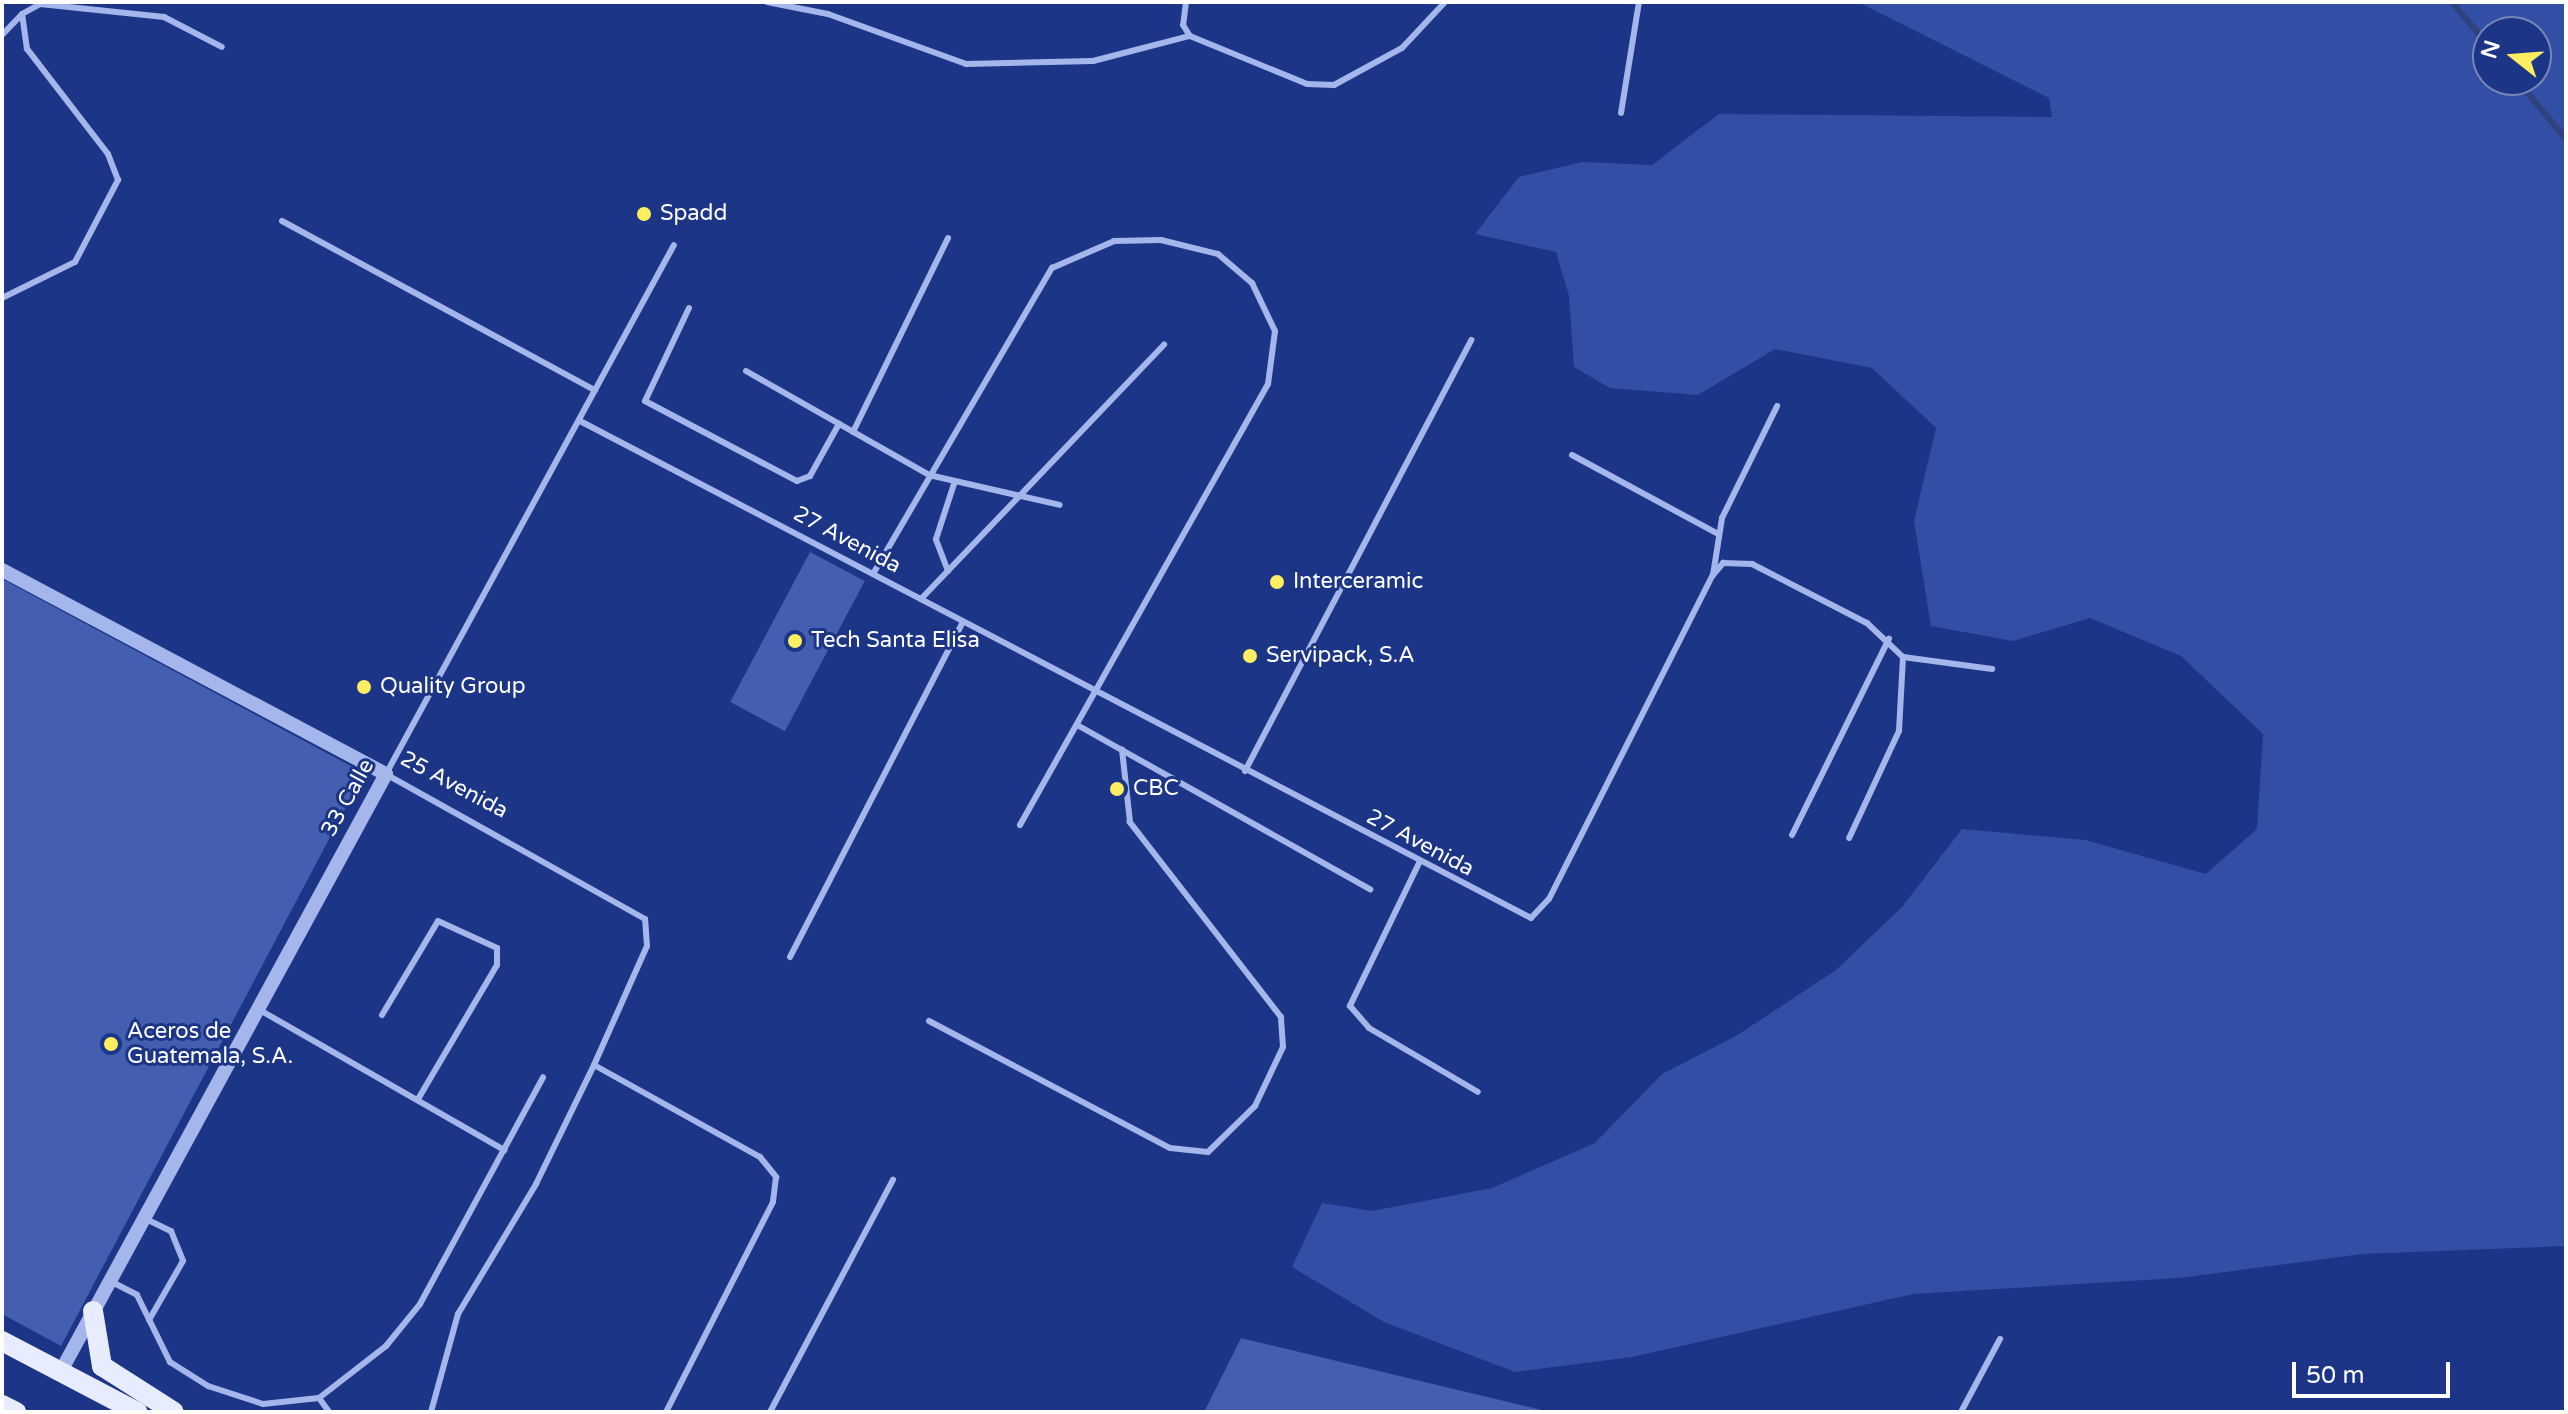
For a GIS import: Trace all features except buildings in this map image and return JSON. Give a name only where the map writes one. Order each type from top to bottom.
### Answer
[{"type":"main road","points":[[93,1311],[102,1366],[174,1412]]},
{"type":"main road","points":[[2,1341],[137,1412]]},
{"type":"main road","points":[[2,1405],[16,1412]]},
{"type":"street","name":"25 Avenida","points":[[2,570],[386,774]]},
{"type":"street","name":"33 Calle","points":[[61,1371],[386,774]]},
{"type":"lane","points":[[767,2],[828,14],[966,64],[1093,61],[1190,36]]},
{"type":"lane","points":[[1186,2],[1183,25],[1190,36],[1307,84],[1334,85],[1402,48],[1445,2]]},
{"type":"lane","points":[[1621,113],[1639,2]]},
{"type":"lane","points":[[2,35],[22,14],[40,4],[164,17],[222,47]]},
{"type":"lane","points":[[2,298],[75,262],[118,180],[108,154],[27,49],[22,14]]},
{"type":"lane","points":[[282,221],[595,390]]},
{"type":"lane","points":[[853,432],[948,238]]},
{"type":"lane","points":[[873,574],[1052,268],[1079,251],[1161,240],[1218,254],[1252,283],[1275,331],[1268,384],[1099,693],[1020,825]]},
{"type":"lane","name":"33 Calle","points":[[386,774],[674,245]]},
{"type":"lane","points":[[689,308],[648,386],[649,404],[797,481],[810,476],[839,424]]},
{"type":"lane","points":[[1245,771],[1471,340]]},
{"type":"lane","points":[[921,599],[1164,345]]},
{"type":"lane","points":[[746,371],[929,475],[1060,505]]},
{"type":"lane","points":[[1713,575],[1718,534],[1777,406]]},
{"type":"lane","name":"27 Avenida","points":[[580,421],[1523,917],[1537,915],[1713,575]]},
{"type":"lane","points":[[1572,455],[1718,534]]},
{"type":"lane","points":[[948,571],[936,539],[955,481]]},
{"type":"lane","points":[[1713,575],[1723,563],[1752,564],[1889,639],[1903,657],[1899,731],[1849,838]]},
{"type":"lane","points":[[790,957],[963,622]]},
{"type":"lane","points":[[1792,835],[1889,639]]},
{"type":"lane","points":[[1903,657],[1992,669]]},
{"type":"lane","points":[[1079,726],[1370,889]]},
{"type":"lane","points":[[929,1021],[1170,1148],[1208,1152],[1255,1106],[1283,1047],[1281,1017],[1130,822],[1122,749]]},
{"type":"lane","name":"25 Avenida","points":[[386,774],[637,909],[649,929],[629,990],[536,1184],[458,1314],[431,1412]]},
{"type":"lane","points":[[1419,863],[1350,1006],[1369,1028],[1478,1092]]},
{"type":"lane","points":[[382,1015],[430,926],[447,922],[497,948],[497,965],[418,1099]]},
{"type":"lane","points":[[258,1009],[504,1150]]},
{"type":"lane","points":[[594,1065],[760,1157],[776,1177],[773,1202],[666,1412]]},
{"type":"lane","points":[[110,1281],[137,1295],[170,1362],[208,1386],[263,1404],[319,1398],[386,1346],[420,1304],[543,1077]]},
{"type":"lane","points":[[770,1412],[893,1180]]},
{"type":"lane","points":[[144,1218],[171,1231],[183,1261],[149,1320]]},
{"type":"lane","points":[[1961,1412],[2000,1339]]},
{"type":"lane","points":[[319,1398],[329,1412]]},
{"type":"shaded area","points":[[1858,2],[2566,2],[2566,1246],[2362,1254],[2179,1278],[1913,1294],[1632,1357],[1515,1372],[1384,1322],[1292,1267],[1322,1203],[1372,1211],[1492,1188],[1595,1143],[1662,1074],[1736,1036],[1836,970],[1902,907],[1962,829],[2085,840],[2206,874],[2257,829],[2263,734],[2181,656],[2090,618],[2013,641],[1931,626],[1914,521],[1936,428],[1872,368],[1775,349],[1698,395],[1610,388],[1574,367],[1569,296],[1556,252],[1475,234],[1519,177],[1583,162],[1652,165],[1719,114],[2052,117],[2049,98]]},
{"type":"waterway","points":[[2452,2],[2472,26]]},
{"type":"waterway","points":[[2530,96],[2566,139]]},
{"type":"place","name":"Spadd","points":[[644,214]]},
{"type":"place","name":"Interceramic","points":[[1277,582]]},
{"type":"place","name":"Tech Santa Elisa","points":[[795,641]]},
{"type":"place","name":"Servipack, S.A","points":[[1250,656]]},
{"type":"place","name":"Quality Group","points":[[364,687]]},
{"type":"place","name":"CBC","points":[[1117,789]]},
{"type":"place","name":"Aceros de Guatemala, S.A.","points":[[111,1044]]}]
